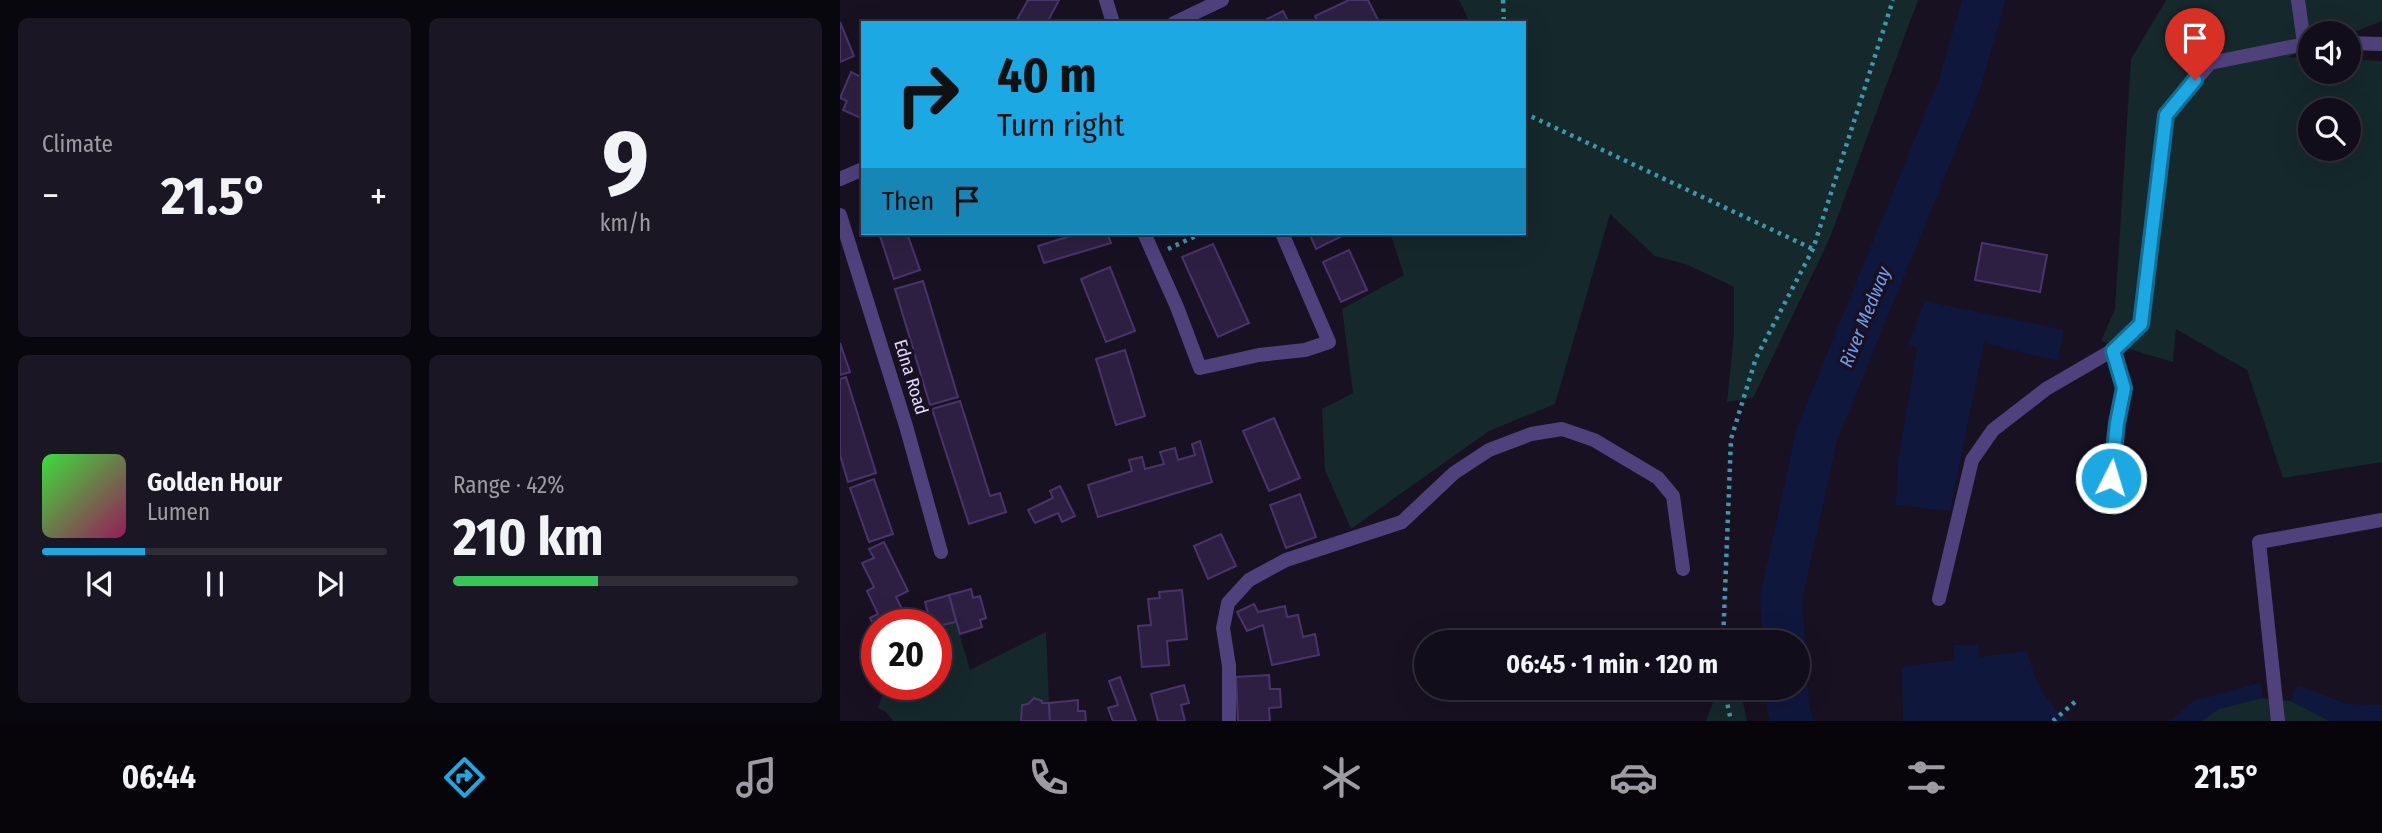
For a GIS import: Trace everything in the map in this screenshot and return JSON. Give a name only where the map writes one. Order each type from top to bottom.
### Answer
[{"type":"street","points":[[1106,0],[1112,21]]},
{"type":"street","points":[[1178,21],[1222,0]]},
{"type":"street","points":[[2298,0],[2302,21]]},
{"type":"street","points":[[2361,43],[2382,44]]},
{"type":"street","points":[[1939,599],[1972,460],[1993,430],[2046,389],[2113,351],[2141,324],[2166,115],[2210,63],[2298,45]]},
{"type":"street","points":[[840,179],[861,170]]},
{"type":"street","name":"Edna Road","points":[[840,215],[906,426],[941,552]]},
{"type":"street","points":[[1145,235],[1200,368],[1259,355],[1297,352],[1329,342],[1283,235]]},
{"type":"street","points":[[2113,351],[2124,388],[2111,478],[2119,498]]},
{"type":"street","points":[[1229,721],[1228,666],[1223,628],[1228,603],[1249,580],[1286,560],[1402,522],[1454,473],[1489,450],[1531,434],[1562,429],[1594,440],[1658,478],[1673,496],[1684,569]]},
{"type":"street","points":[[2278,721],[2259,542],[2382,520]]},
{"type":"path","points":[[1503,0],[1504,21]]},
{"type":"path","points":[[1723,630],[1731,439],[1756,358],[1813,249],[1893,0]]},
{"type":"path","points":[[1526,114],[1813,249]]},
{"type":"path","points":[[1154,255],[1198,235]]},
{"type":"path","points":[[1727,700],[1731,721]]},
{"type":"path","points":[[2053,721],[2076,701]]},
{"type":"green space","points":[[1459,0],[1918,0],[1829,240],[1753,398],[1727,402],[1734,334],[1734,287],[1688,265],[1655,256],[1610,214],[1555,404],[1489,431],[1351,529],[1325,470],[1322,409],[1353,393],[1342,309],[1404,275],[1391,235],[1526,235],[1526,21],[1469,21]]},
{"type":"green space","points":[[2166,0],[2382,0],[2382,21],[2361,29],[2361,21],[2298,21],[2298,53],[2288,57],[2298,57],[2298,84],[2361,84],[2361,60],[2382,61],[2382,462],[2283,478],[2247,370],[2176,329],[2173,362],[2101,341],[2115,309],[2131,59]]},
{"type":"green space","points":[[956,622],[970,670],[1046,632],[1049,703],[1042,703],[1037,698],[1022,705],[1021,721],[893,721],[886,712],[878,708],[881,700],[952,700],[952,623]]},
{"type":"green space","points":[[2262,698],[2291,701],[2330,721],[2201,721],[2219,709]]},
{"type":"green space","points":[[1714,700],[1743,700],[1747,721],[1706,721]]},
{"type":"water","points":[[1925,301],[2064,330],[2058,361],[1984,343],[1950,511],[1896,505],[1898,461],[1917,348],[1908,344]]},
{"type":"water","points":[[1953,645],[1978,645],[1980,657],[2027,651],[2042,690],[2053,706],[2070,721],[1903,721],[1902,667],[1954,660]]},
{"type":"water","points":[[2259,683],[2262,687],[2262,698],[2219,709],[2201,721],[2170,721],[2193,701]]},
{"type":"water","points":[[2300,686],[2347,704],[2382,705],[2382,721],[2330,721],[2291,701],[2295,688]]},
{"type":"building","points":[[1028,0],[1059,0],[1048,21],[1016,21]]},
{"type":"building","points":[[1349,0],[1368,0],[1378,20],[1317,21],[1315,16]]},
{"type":"building","points":[[1283,11],[1288,21],[1263,21]]},
{"type":"building","points":[[840,22],[854,56],[840,62]]},
{"type":"building","points":[[851,72],[861,77],[861,118],[843,110],[847,101],[840,98]]},
{"type":"building","points":[[880,235],[908,235],[920,270],[894,279]]},
{"type":"building","points":[[1074,235],[1108,235],[1111,243],[1044,263],[1038,246]]},
{"type":"building","points":[[1310,235],[1344,235],[1316,249]]},
{"type":"building","points":[[1982,243],[2047,255],[2040,292],[1975,280]]},
{"type":"building","points":[[1213,244],[1249,323],[1218,337],[1182,257]]},
{"type":"building","points":[[1349,250],[1367,290],[1341,302],[1323,262]]},
{"type":"building","points":[[1110,267],[1135,331],[1106,342],[1081,279]]},
{"type":"building","points":[[923,281],[958,397],[930,405],[895,289]]},
{"type":"building","points":[[840,343],[850,372],[840,375]]},
{"type":"building","points":[[1125,350],[1145,416],[1116,425],[1096,359]]},
{"type":"building","points":[[846,377],[876,473],[848,482],[840,455],[840,379]]},
{"type":"building","points":[[960,401],[990,496],[1000,493],[1006,512],[969,524],[932,409]]},
{"type":"building","points":[[1274,418],[1300,478],[1269,491],[1243,431]]},
{"type":"building","points":[[1200,441],[1212,482],[1098,517],[1088,485],[1132,471],[1129,460],[1142,457],[1145,469],[1164,464],[1160,452],[1175,448],[1178,460],[1195,455],[1192,444]]},
{"type":"building","points":[[874,479],[893,534],[869,542],[850,488]]},
{"type":"building","points":[[1060,486],[1075,516],[1062,522],[1058,513],[1035,523],[1028,510],[1053,498],[1050,491]]},
{"type":"building","points":[[1300,494],[1316,537],[1286,548],[1270,505]]},
{"type":"building","points":[[1221,534],[1236,566],[1208,579],[1194,546]]},
{"type":"building","points":[[884,542],[908,591],[896,597],[902,609],[876,609],[867,591],[874,587],[862,563],[874,558],[869,549]]},
{"type":"building","points":[[971,589],[973,598],[980,596],[986,618],[980,620],[982,627],[960,634],[949,595]]},
{"type":"building","points":[[1182,590],[1187,639],[1167,641],[1169,665],[1142,667],[1138,626],[1151,625],[1148,599],[1160,598],[1159,592]]},
{"type":"building","points":[[949,595],[956,622],[952,623],[952,609],[927,609],[925,602]]},
{"type":"building","points":[[1254,604],[1258,612],[1285,606],[1287,617],[1298,615],[1303,637],[1315,634],[1319,655],[1272,665],[1263,625],[1247,631],[1237,612]]},
{"type":"building","points":[[1269,675],[1270,689],[1280,689],[1281,707],[1269,708],[1270,721],[1238,721],[1236,677]]},
{"type":"building","points":[[1120,677],[1136,721],[1113,721],[1108,708],[1118,705],[1109,681]]},
{"type":"building","points":[[1184,685],[1189,703],[1181,705],[1185,721],[1158,721],[1151,694]]},
{"type":"building","points":[[1034,698],[1042,703],[1049,703],[1050,721],[1021,721],[1022,705],[1028,704]]},
{"type":"building","points":[[1078,700],[1078,711],[1085,711],[1086,721],[1050,721],[1049,703]]},
{"type":"waterway","name":"River Medway","points":[[1783,630],[1781,599],[1817,434],[1959,86],[1984,0]]},
{"type":"waterway","name":"River Medway","points":[[1788,700],[1792,721]]},
{"type":"route","points":[[2111,478],[2124,388],[2113,351],[2141,324],[2166,115],[2195,80]]}]
